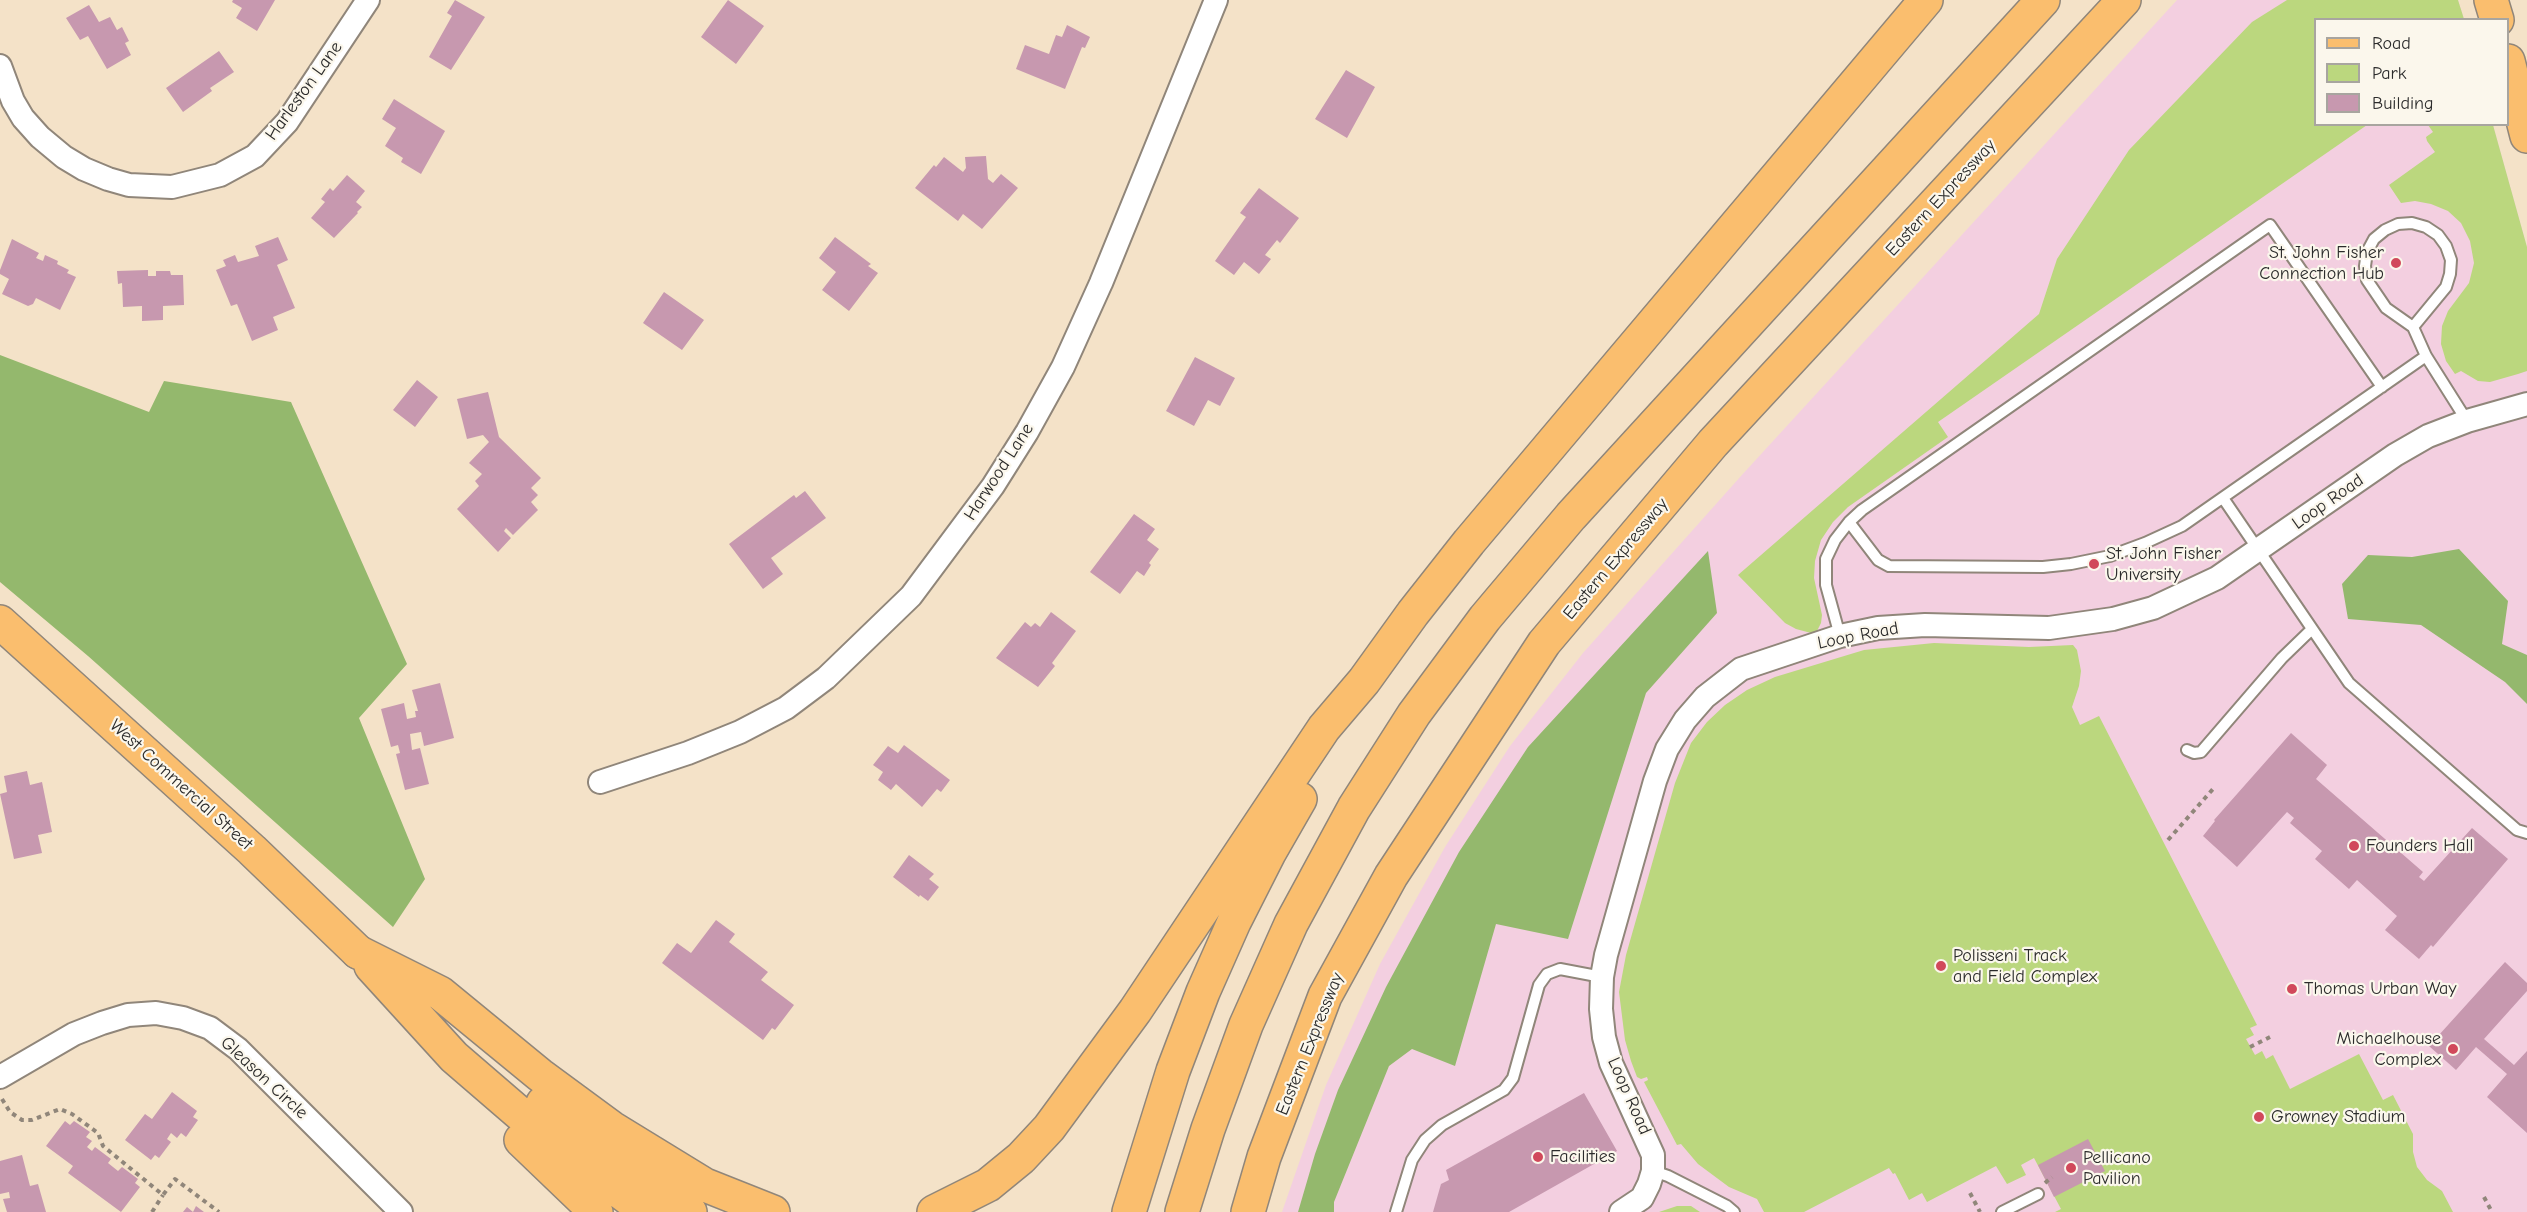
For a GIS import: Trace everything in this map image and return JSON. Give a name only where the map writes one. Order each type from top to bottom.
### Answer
[{"type":"main road","points":[[934,1212],[988,1185],[1021,1158],[1049,1128],[1135,1011],[1324,728],[1364,681],[1413,613],[1469,542],[1926,0]]},
{"type":"main road","points":[[1182,1212],[1208,1129],[1246,1025],[1291,924],[1354,808],[1414,714],[1485,618],[1571,516],[2043,0]]},
{"type":"main road","name":"Eastern Expressway","points":[[1248,1212],[1264,1157],[1325,996],[1391,876],[1544,643],[1713,443],[2124,0]]},
{"type":"main road","points":[[2492,0],[2496,18]]},
{"type":"main road","points":[[2509,65],[2527,136]]},
{"type":"main road","name":"West Commercial Street","points":[[0,622],[252,850],[358,952]]},
{"type":"main road","points":[[1129,1212],[1170,1082],[1203,992],[1234,922],[1269,853],[1336,736],[1364,681]]},
{"type":"main road","points":[[358,952],[408,1031],[596,1212]]},
{"type":"main road","points":[[358,952],[454,1057],[548,1138],[646,1212]]},
{"type":"main road","points":[[358,952],[447,1020],[528,1091],[615,1161],[690,1212]]},
{"type":"main road","points":[[358,952],[441,993],[540,1075],[612,1128],[705,1185],[773,1212]]},
{"type":"street","name":"Harleston Lane","points":[[0,66],[13,101],[23,118],[40,137],[64,157],[108,179],[129,184],[172,187],[220,175],[255,156],[287,122],[368,0]]},
{"type":"street","name":"Harwood Lane","points":[[600,782],[740,732],[786,708],[826,678],[868,640],[911,596],[993,486],[1027,432],[1063,367],[1101,283],[1216,0]]},
{"type":"street","name":"Loop Road","points":[[1653,1171],[1653,1155],[1649,1142],[1611,1063],[1606,1046],[1601,1009],[1602,976],[1655,781],[1667,749],[1685,720],[1705,697],[1741,669],[1840,636],[1878,628],[1925,625],[2049,628],[2113,619],[2153,608],[2217,578],[2395,455],[2428,436],[2467,421],[2527,404]]},
{"type":"street","name":"Gleason Circle","points":[[0,1077],[74,1034],[102,1023],[128,1015],[156,1013],[183,1018],[210,1028],[238,1049],[401,1212]]},
{"type":"street","points":[[1621,1212],[1642,1198],[1653,1171]]},
{"type":"lane","points":[[2413,327],[2446,287],[2451,260],[2446,246],[2438,235],[2426,227],[2398,224],[2385,230],[2374,239],[2367,252],[2366,273],[2374,293],[2386,308],[2413,327],[2426,356],[2467,421]]},
{"type":"lane","points":[[1840,636],[1826,585],[1826,559],[1835,540],[1849,522],[1862,510],[2270,225],[2382,387]]},
{"type":"lane","points":[[1849,522],[1878,560],[1889,566],[2043,567],[2110,556],[2182,526],[2426,356]]},
{"type":"lane","points":[[2223,498],[2349,683],[2517,830],[2527,833]]},
{"type":"lane","points":[[2187,750],[2194,753],[2201,752],[2287,652],[2312,629]]},
{"type":"lane","points":[[1396,1212],[1412,1160],[1425,1140],[1442,1125],[1504,1090],[1513,1078],[1539,985],[1546,974],[1560,969],[1602,976]]},
{"type":"lane","points":[[1653,1171],[1668,1176],[1727,1206],[1734,1212]]},
{"type":"lane","points":[[2002,1212],[2038,1194]]},
{"type":"path","points":[[2168,840],[2213,789]]},
{"type":"path","points":[[2250,1047],[2270,1037]]},
{"type":"path","points":[[0,1096],[10,1112],[22,1120],[32,1120],[60,1109],[72,1114],[98,1133],[103,1146],[163,1195]]},
{"type":"path","points":[[2046,1180],[2052,1177]]},
{"type":"path","points":[[152,1212],[175,1179],[219,1212]]},
{"type":"path","points":[[1971,1193],[1980,1212]]},
{"type":"path","points":[[2484,1197],[2492,1212]]},
{"type":"shaded area","name":"St. John Fisher University","points":[[2177,0],[2458,0],[2464,18],[2314,18],[2314,126],[2493,126],[2527,247],[2527,1212],[1282,1212],[1326,1085],[1380,964],[1445,847],[1510,746],[1583,653],[1741,476]]},
{"type":"green space","points":[[2287,0],[2458,0],[2464,18],[2314,18],[2314,126],[2366,126],[1938,422],[1948,437],[1848,507],[1833,522],[1821,540],[1815,561],[1814,578],[1822,615],[1817,631],[1811,633],[1785,623],[1738,575],[2039,314],[2057,259],[2129,150],[2252,22]]},
{"type":"green space","points":[[2429,126],[2493,126],[2527,247],[2527,371],[2490,382],[2478,381],[2461,371],[2455,374],[2446,361],[2441,344],[2442,326],[2448,311],[2469,283],[2474,263],[2470,241],[2461,223],[2448,211],[2415,201],[2401,203],[2389,185],[2435,152],[2426,137],[2433,132]]},
{"type":"green space","points":[[0,355],[149,412],[164,381],[291,402],[407,664],[359,718],[425,879],[393,927],[88,656],[0,582]]},
{"type":"green space","points":[[2459,549],[2508,601],[2502,644],[2527,655],[2527,704],[2505,682],[2421,625],[2348,619],[2342,584],[2368,555],[2412,557]]},
{"type":"green space","points":[[1708,551],[1717,613],[1646,693],[1568,939],[1496,924],[1455,1066],[1412,1049],[1389,1066],[1334,1202],[1334,1212],[1298,1212],[1315,1154],[1338,1090],[1386,987],[1459,852],[1528,747]]},
{"type":"green space","name":"Polisseni Track and Field Complex","points":[[1934,643],[2029,647],[2073,645],[2077,650],[2081,671],[2072,707],[2080,725],[2099,716],[2257,1025],[2250,1028],[2254,1035],[2246,1039],[2255,1055],[2262,1051],[2266,1059],[2273,1055],[2290,1089],[2359,1054],[2383,1100],[2393,1095],[2413,1134],[2413,1152],[2417,1167],[2427,1180],[2442,1191],[2453,1212],[2055,1212],[2061,1209],[2034,1158],[2021,1165],[2026,1175],[2007,1184],[1996,1166],[1927,1202],[1922,1193],[1909,1200],[1895,1173],[1893,1174],[1889,1168],[1804,1212],[1764,1212],[1757,1199],[1729,1187],[1698,1164],[1681,1144],[1677,1145],[1644,1082],[1648,1080],[1647,1077],[1641,1079],[1637,1077],[1625,1040],[1619,992],[1626,955],[1675,783],[1691,743],[1707,722],[1725,705],[1747,690],[1775,677],[1864,650]]},
{"type":"green space","points":[[1677,1206],[1691,1206],[1700,1212],[1659,1212]]},
{"type":"building","points":[[233,0],[275,0],[257,31],[236,18],[242,8],[232,2]]},
{"type":"building","points":[[455,0],[485,17],[451,70],[429,57],[452,16],[447,13]]},
{"type":"building","points":[[728,0],[764,26],[736,64],[701,37]]},
{"type":"building","points":[[89,5],[99,22],[110,17],[117,30],[122,27],[129,41],[125,43],[131,55],[107,69],[88,36],[80,40],[66,18]]},
{"type":"building","points":[[1067,25],[1090,37],[1085,48],[1082,47],[1065,89],[1016,69],[1025,45],[1049,54],[1056,35],[1062,37]]},
{"type":"building","points":[[219,51],[234,72],[210,88],[212,91],[183,112],[166,88]]},
{"type":"building","points":[[1346,70],[1375,87],[1347,138],[1315,119]]},
{"type":"building","points":[[394,99],[445,131],[421,174],[401,162],[403,158],[385,146],[396,128],[382,119]]},
{"type":"building","points":[[986,156],[988,179],[993,183],[1001,174],[1018,188],[982,229],[963,214],[958,221],[915,188],[934,165],[936,167],[944,157],[963,172],[966,168],[965,157]]},
{"type":"building","points":[[347,175],[365,191],[356,202],[362,207],[334,238],[311,218],[325,202],[321,199],[330,188],[333,191]]},
{"type":"building","points":[[1259,188],[1299,218],[1280,243],[1277,240],[1265,255],[1271,259],[1259,274],[1244,262],[1234,275],[1215,261],[1246,217],[1240,213]]},
{"type":"building","points":[[278,237],[288,260],[277,265],[295,308],[273,317],[278,330],[252,341],[237,304],[231,306],[216,270],[226,266],[223,260],[235,255],[238,262],[259,256],[255,246]]},
{"type":"building","points":[[835,237],[871,264],[868,266],[878,273],[849,311],[822,290],[836,272],[819,258]]},
{"type":"building","points":[[12,239],[39,253],[36,258],[43,261],[45,255],[58,261],[57,264],[69,270],[67,273],[76,277],[60,310],[36,298],[33,304],[28,306],[2,294],[9,279],[0,274],[0,270]]},
{"type":"building","points":[[148,270],[148,276],[156,276],[156,271],[170,271],[171,275],[183,275],[184,305],[163,306],[163,320],[142,321],[142,306],[123,307],[122,283],[118,284],[117,271]]},
{"type":"building","points":[[664,292],[704,320],[682,350],[643,323]]},
{"type":"building","points":[[1195,357],[1235,378],[1220,406],[1208,400],[1194,426],[1166,411]]},
{"type":"building","points":[[417,380],[438,397],[415,427],[393,410]]},
{"type":"building","points":[[488,392],[499,437],[541,478],[531,488],[538,495],[531,502],[538,510],[513,535],[506,528],[504,531],[511,538],[498,552],[457,509],[479,486],[475,481],[482,474],[469,463],[489,442],[483,435],[467,439],[457,399]]},
{"type":"building","points":[[805,491],[826,518],[771,558],[783,574],[763,589],[729,544],[794,495],[796,498]]},
{"type":"building","points":[[1134,514],[1155,529],[1147,540],[1159,549],[1149,563],[1151,565],[1144,576],[1137,571],[1120,594],[1090,572]]},
{"type":"building","points":[[1051,612],[1076,631],[1052,663],[1055,666],[1038,687],[996,658],[1025,622],[1031,627],[1035,623],[1040,627]]},
{"type":"building","points":[[440,683],[454,738],[424,746],[421,732],[410,734],[412,750],[420,748],[429,784],[405,790],[396,754],[400,753],[398,745],[391,747],[381,709],[404,703],[407,719],[416,717],[415,711],[418,711],[412,690]]},
{"type":"building","name":"Founders Hall","points":[[2291,733],[2327,765],[2316,779],[2423,872],[2419,877],[2424,881],[2472,828],[2508,859],[2433,947],[2431,945],[2419,959],[2385,930],[2397,916],[2357,880],[2349,889],[2315,859],[2322,851],[2290,823],[2294,818],[2287,812],[2237,867],[2203,836],[2214,820]]},
{"type":"building","points":[[904,745],[950,780],[941,792],[937,789],[922,807],[896,784],[891,790],[878,780],[883,772],[873,765],[888,746],[898,753]]},
{"type":"building","points":[[27,771],[30,785],[42,782],[52,832],[38,835],[42,853],[14,859],[0,794],[7,792],[4,776]]},
{"type":"building","points":[[909,855],[934,874],[929,879],[939,887],[928,901],[893,877]]},
{"type":"building","points":[[716,920],[735,934],[729,942],[768,972],[761,980],[794,1005],[775,1030],[772,1028],[763,1040],[662,963],[677,943],[691,953]]},
{"type":"building","name":"Michaelhouse Complex","points":[[2505,962],[2527,983],[2527,991],[2484,1039],[2514,1065],[2527,1051],[2527,1133],[2487,1097],[2507,1074],[2476,1047],[2456,1070],[2429,1046]]},
{"type":"building","points":[[172,1092],[197,1111],[193,1117],[198,1120],[186,1137],[181,1133],[177,1138],[171,1133],[167,1139],[171,1142],[159,1158],[155,1155],[151,1160],[125,1140],[145,1114],[152,1119]]},
{"type":"building","name":"Facilities","points":[[1584,1093],[1617,1151],[1509,1212],[1433,1212],[1441,1184],[1449,1180],[1446,1170]]},
{"type":"building","points":[[65,1121],[70,1125],[74,1121],[90,1132],[86,1137],[92,1141],[87,1147],[92,1151],[95,1147],[111,1159],[108,1163],[118,1171],[122,1167],[138,1179],[135,1183],[140,1187],[121,1212],[68,1173],[73,1166],[46,1146]]},
{"type":"building","name":"Pellicano Pavilion","points":[[2088,1139],[2105,1171],[2054,1197],[2038,1165]]},
{"type":"building","points":[[22,1155],[30,1186],[38,1184],[46,1212],[7,1212],[3,1199],[10,1198],[9,1192],[0,1194],[0,1161]]},
{"type":"building","points":[[196,1206],[204,1212],[193,1212]]},
{"type":"building","points":[[187,1207],[193,1212],[183,1212]]},
{"type":"place","name":"St. John Fisher Connection Hub","points":[[2396,263]]},
{"type":"place","name":"St. John Fisher University","points":[[2094,564]]},
{"type":"place","name":"Founders Hall","points":[[2354,846]]},
{"type":"place","name":"Polisseni Track and Field Complex","points":[[1941,966]]},
{"type":"place","name":"Thomas Urban Way","points":[[2292,989]]},
{"type":"place","name":"Michaelhouse Complex","points":[[2453,1049]]},
{"type":"place","name":"Growney Stadium","points":[[2259,1117]]},
{"type":"place","name":"Facilities","points":[[1538,1157]]},
{"type":"place","name":"Pellicano Pavilion","points":[[2071,1168]]}]
